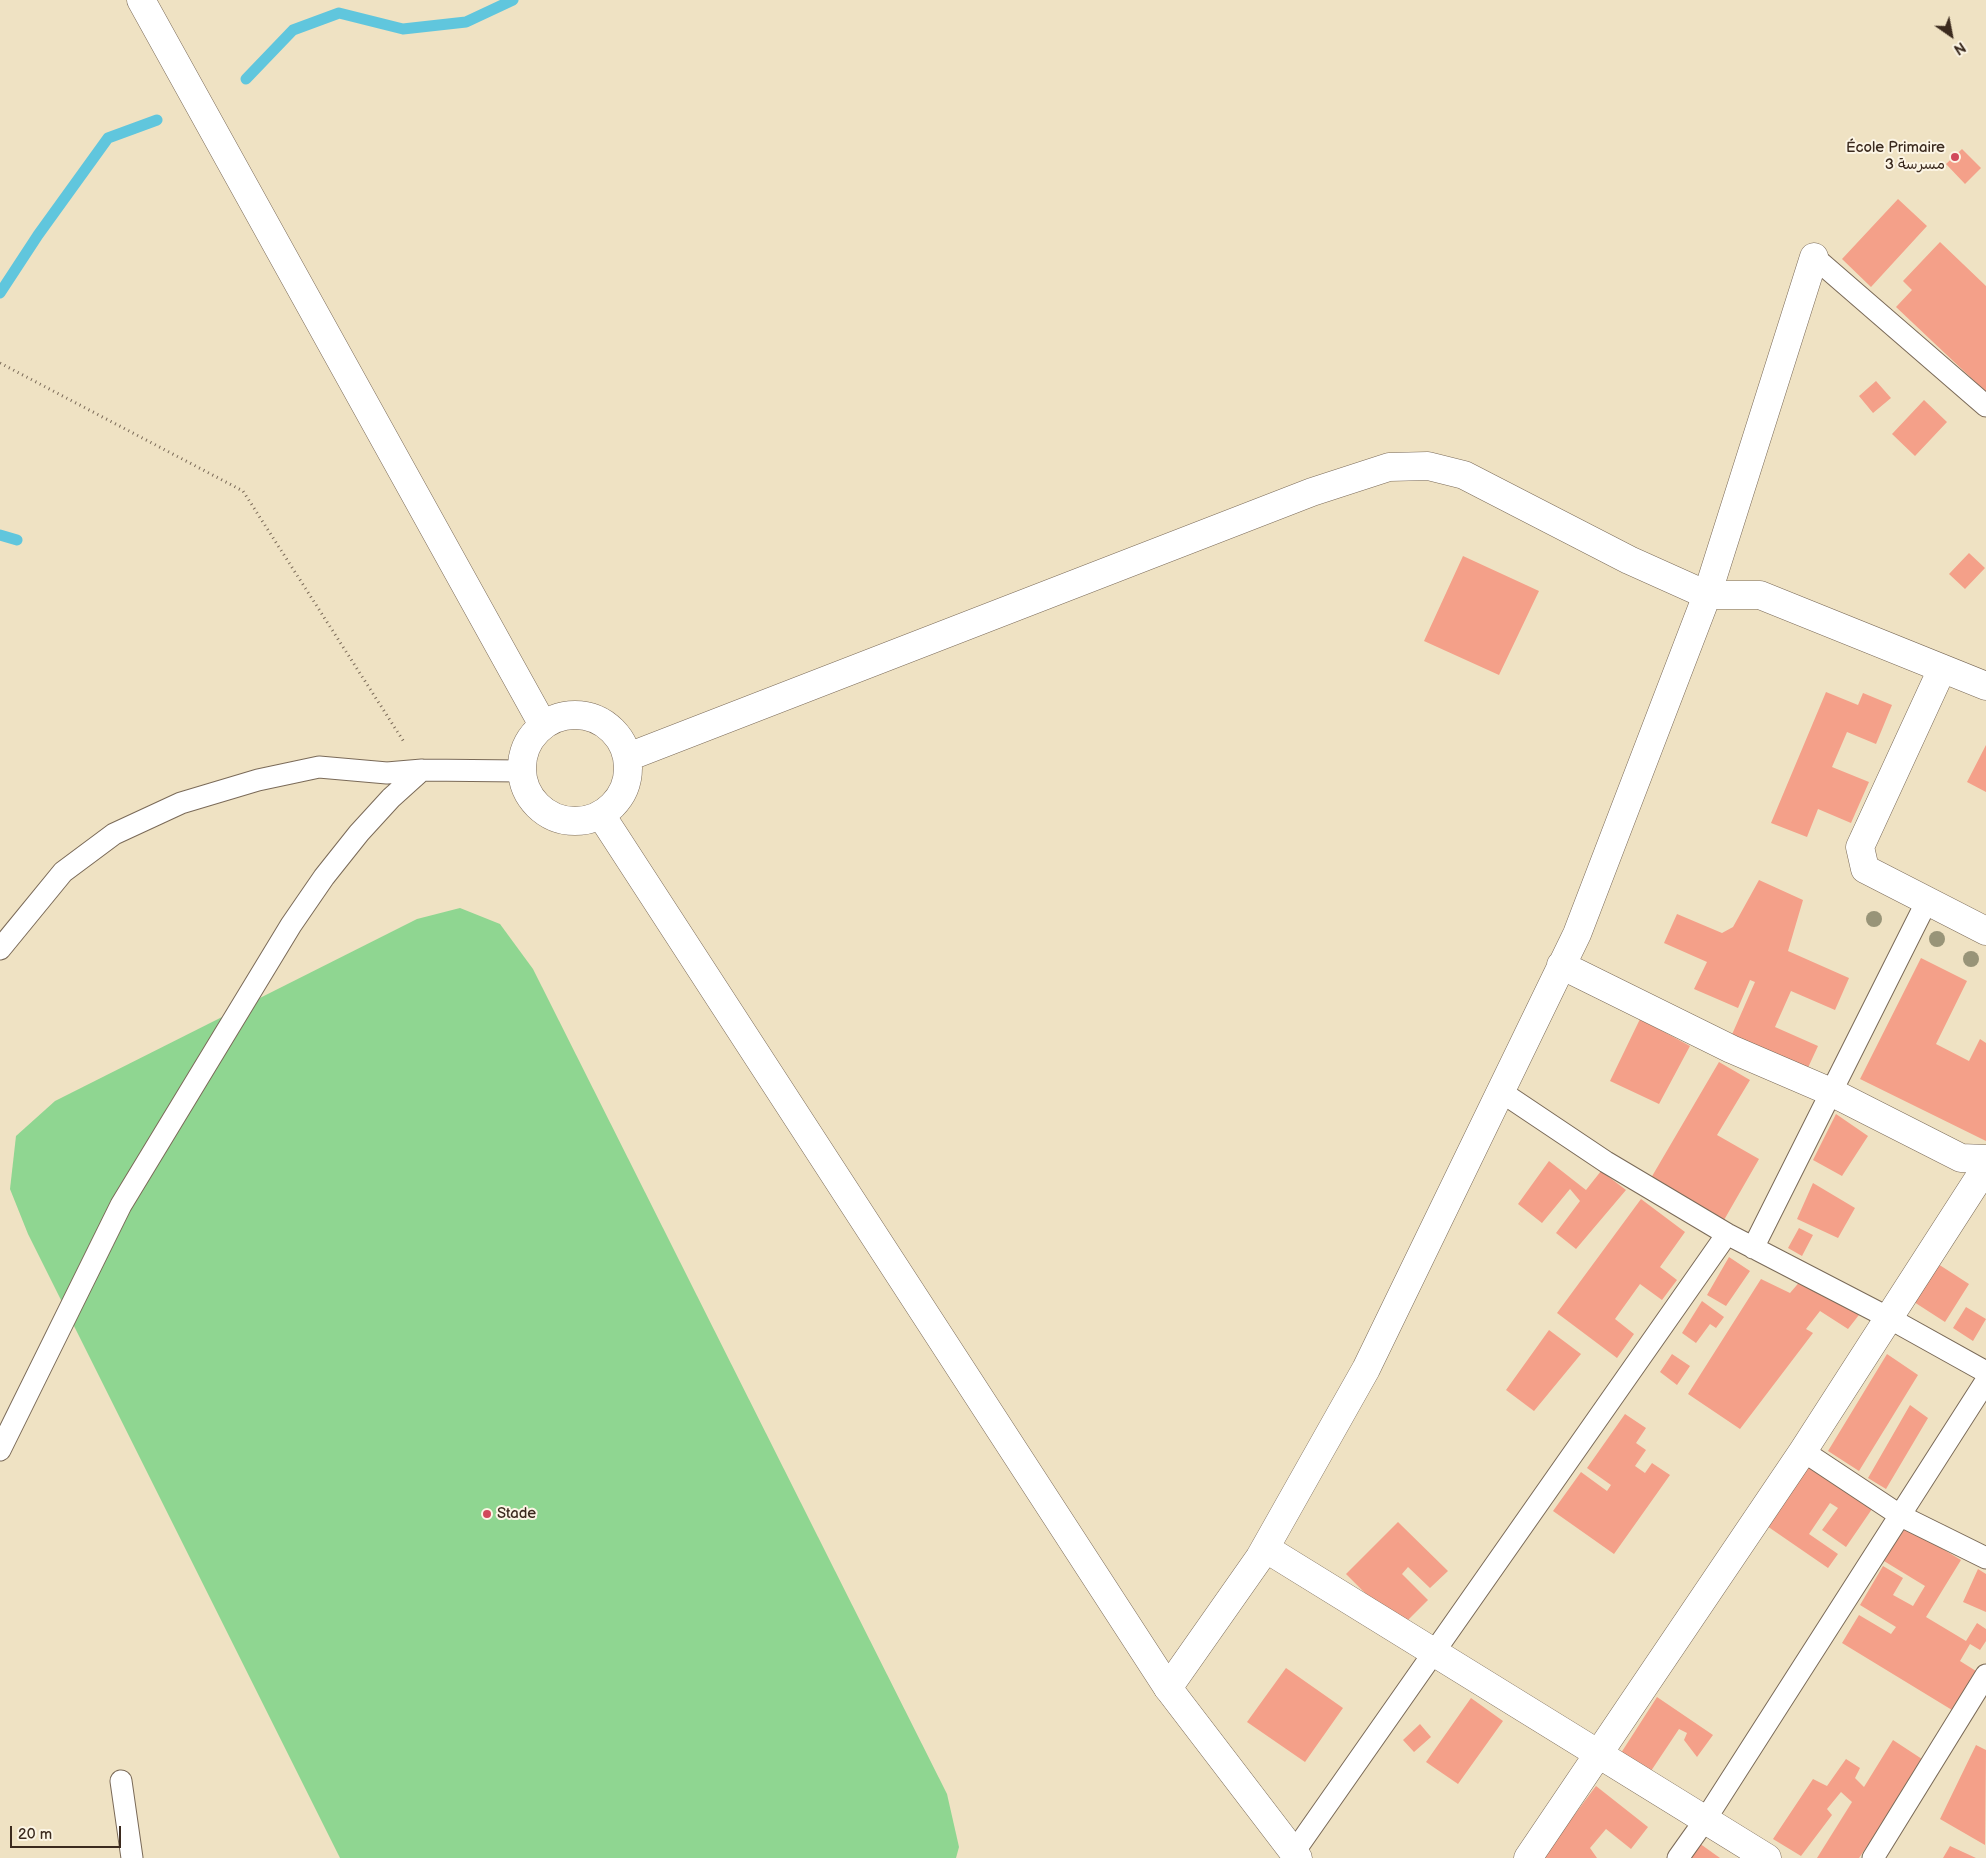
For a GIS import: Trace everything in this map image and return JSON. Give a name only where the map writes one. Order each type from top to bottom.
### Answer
[{"type":"street","points":[[141,0],[543,725]]},
{"type":"street","points":[[1168,1688],[1265,1548],[1366,1369],[1577,934],[1706,594],[1814,256]]},
{"type":"street","points":[[628,757],[1312,492],[1389,467],[1428,466],[1464,475],[1629,560],[1706,594],[1760,595],[1986,686]]},
{"type":"street","points":[[1942,669],[1860,847],[1865,869],[1986,931]]},
{"type":"street","points":[[577,714],[594,718],[610,727],[621,741],[628,757],[629,774],[624,790],[615,804],[601,815],[584,821],[566,822],[549,816],[534,804],[525,789],[521,771],[526,745],[543,725],[559,717],[577,714]]},
{"type":"street","points":[[601,815],[1168,1688],[1296,1855]]},
{"type":"street","points":[[1561,965],[1731,1049],[1831,1092],[1961,1158],[1986,1159]]},
{"type":"street","points":[[1528,1858],[1803,1451],[1986,1167]]},
{"type":"street","points":[[1265,1548],[1767,1858]]},
{"type":"lane","points":[[1814,256],[1986,406]]},
{"type":"lane","points":[[0,948],[63,872],[114,834],[181,803],[258,780],[319,767],[387,773],[422,770],[521,771]]},
{"type":"lane","points":[[0,1450],[121,1205],[291,925],[324,877],[358,833],[391,798],[422,770]]},
{"type":"lane","points":[[1753,1248],[1927,901]]},
{"type":"lane","points":[[1500,1091],[1606,1162],[1727,1234],[1889,1318],[1986,1372]]},
{"type":"lane","points":[[1296,1855],[1434,1652],[1727,1234]]},
{"type":"lane","points":[[1678,1858],[1705,1820],[1986,1381]]},
{"type":"lane","points":[[1803,1451],[1901,1516],[1986,1558]]},
{"type":"lane","points":[[1873,1858],[1986,1675]]},
{"type":"lane","points":[[121,1781],[132,1858]]},
{"type":"path","points":[[0,363],[243,491],[422,770]]},
{"type":"green space","name":"Stade","points":[[460,908],[500,924],[533,969],[947,1794],[959,1847],[956,1858],[340,1858],[28,1234],[10,1189],[16,1136],[55,1101],[417,919]]},
{"type":"building","points":[[1962,149],[1981,168],[1965,184],[1946,164]]},
{"type":"building","points":[[1898,199],[1927,226],[1871,287],[1842,259]]},
{"type":"building","points":[[1940,242],[1986,286],[1986,392],[1896,307],[1912,290],[1903,281]]},
{"type":"building","points":[[1876,381],[1891,398],[1873,413],[1859,396]]},
{"type":"building","points":[[1924,400],[1947,422],[1915,456],[1892,434]]},
{"type":"building","points":[[1969,553],[1985,568],[1965,589],[1949,574]]},
{"type":"building","points":[[1463,556],[1539,591],[1499,675],[1424,641]]},
{"type":"building","points":[[1826,692],[1858,705],[1863,693],[1892,705],[1876,744],[1847,732],[1832,767],[1869,782],[1851,823],[1818,809],[1807,837],[1771,823]]},
{"type":"building","points":[[1986,745],[1986,792],[1967,782]]},
{"type":"building","points":[[1759,880],[1803,900],[1788,951],[1849,978],[1835,1010],[1791,991],[1775,1027],[1818,1046],[1806,1072],[1730,1039],[1755,982],[1750,980],[1738,1008],[1694,989],[1707,962],[1664,943],[1677,914],[1722,933],[1733,927]]},
{"type":"building","points":[[1921,958],[1967,981],[1936,1044],[1969,1061],[1980,1039],[1986,1043],[1986,1141],[1860,1079]]},
{"type":"building","points":[[1640,1019],[1690,1046],[1659,1104],[1610,1081]]},
{"type":"building","points":[[1719,1062],[1750,1080],[1717,1135],[1759,1159],[1724,1220],[1651,1178]]},
{"type":"building","points":[[1836,1114],[1868,1136],[1842,1176],[1813,1160]]},
{"type":"building","points":[[1549,1161],[1586,1190],[1601,1171],[1626,1190],[1576,1249],[1556,1233],[1580,1201],[1570,1189],[1542,1223],[1518,1204]]},
{"type":"building","points":[[1813,1183],[1855,1208],[1838,1238],[1797,1219]]},
{"type":"building","points":[[1641,1199],[1685,1232],[1660,1267],[1677,1280],[1662,1300],[1640,1284],[1615,1319],[1634,1334],[1617,1358],[1557,1313]]},
{"type":"building","points":[[1799,1228],[1813,1235],[1802,1256],[1788,1248]]},
{"type":"building","points":[[1729,1257],[1750,1271],[1726,1306],[1707,1295]]},
{"type":"building","points":[[1938,1264],[1969,1284],[1945,1322],[1914,1302]]},
{"type":"building","points":[[1761,1279],[1790,1293],[1802,1279],[1862,1311],[1848,1329],[1820,1311],[1806,1329],[1813,1333],[1740,1429],[1688,1394]]},
{"type":"building","points":[[1702,1301],[1724,1317],[1716,1328],[1710,1324],[1696,1343],[1682,1333]]},
{"type":"building","points":[[1966,1307],[1986,1319],[1973,1341],[1953,1328]]},
{"type":"building","points":[[1549,1330],[1581,1354],[1534,1411],[1506,1390]]},
{"type":"building","points":[[1672,1354],[1690,1366],[1677,1385],[1660,1372]]},
{"type":"building","points":[[1887,1354],[1918,1375],[1859,1471],[1828,1451]]},
{"type":"building","points":[[1910,1405],[1928,1418],[1886,1489],[1868,1478]]},
{"type":"building","points":[[1625,1414],[1646,1428],[1636,1443],[1646,1450],[1635,1466],[1645,1473],[1652,1463],[1670,1475],[1614,1554],[1553,1511],[1581,1472],[1607,1491],[1611,1485],[1587,1468]]},
{"type":"building","points":[[1808,1466],[1872,1509],[1846,1547],[1822,1530],[1838,1508],[1830,1503],[1809,1534],[1838,1554],[1828,1568],[1767,1526]]},
{"type":"building","points":[[1398,1522],[1448,1571],[1430,1588],[1408,1567],[1402,1574],[1428,1600],[1400,1628],[1346,1574]]},
{"type":"building","points":[[1905,1526],[1961,1560],[1926,1617],[1966,1641],[1977,1623],[1986,1629],[1986,1641],[1980,1650],[1970,1644],[1960,1661],[1976,1671],[1952,1710],[1842,1643],[1859,1615],[1891,1634],[1896,1627],[1860,1605],[1883,1566],[1903,1578],[1893,1595],[1913,1606],[1925,1586],[1884,1561]]},
{"type":"building","points":[[1978,1569],[1986,1574],[1986,1612],[1963,1602]]},
{"type":"building","points":[[1286,1668],[1343,1708],[1305,1762],[1247,1722]]},
{"type":"building","points":[[1657,1697],[1713,1735],[1697,1757],[1684,1740],[1687,1733],[1679,1729],[1651,1771],[1621,1753]]},
{"type":"building","points":[[1471,1698],[1503,1721],[1458,1784],[1426,1762]]},
{"type":"building","points":[[1420,1724],[1431,1737],[1414,1752],[1403,1740]]},
{"type":"building","points":[[1893,1740],[1925,1761],[1859,1858],[1817,1858],[1852,1802],[1841,1792],[1827,1809],[1832,1815],[1801,1856],[1773,1839],[1813,1779],[1827,1786],[1846,1759],[1860,1768],[1855,1778],[1864,1787]]},
{"type":"building","points":[[1976,1745],[1986,1750],[1985,1845],[1940,1819]]},
{"type":"building","points":[[1596,1786],[1648,1827],[1631,1849],[1606,1829],[1590,1848],[1597,1858],[1542,1858]]},
{"type":"building","points":[[1699,1843],[1720,1858],[1689,1858]]},
{"type":"building","points":[[1950,1846],[1976,1858],[1943,1858]]},
{"type":"waterway","points":[[246,79],[293,30],[339,13],[403,29],[466,22],[513,0]]},
{"type":"waterway","points":[[0,293],[38,235],[108,138],[157,120]]},
{"type":"waterway","points":[[0,535],[17,540]]},
{"type":"place","name":"École Primaire 3 مسرسة","points":[[1955,157]]},
{"type":"place","name":"Stade","points":[[487,1514]]}]
